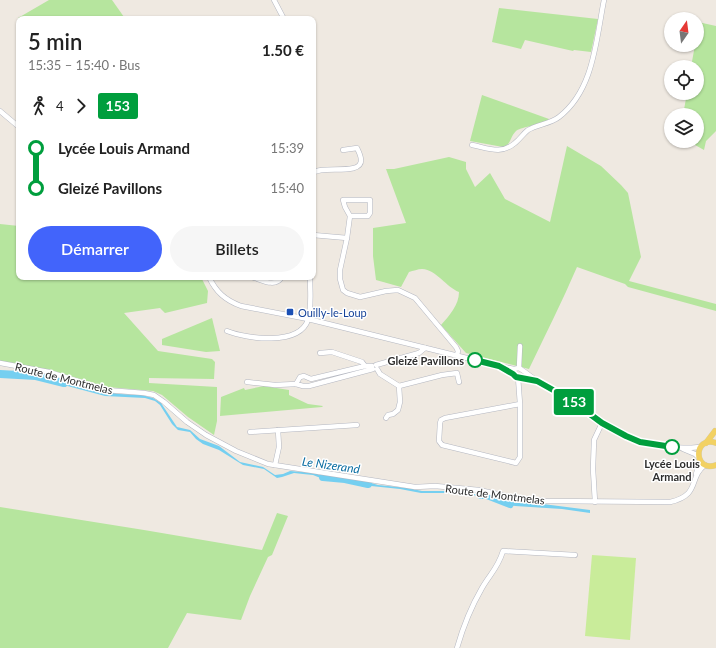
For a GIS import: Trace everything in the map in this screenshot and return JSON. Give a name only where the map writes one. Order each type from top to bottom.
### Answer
[{"type":"main road","points":[[716,432],[700,447],[699,459],[711,466],[716,471]]},
{"type":"main road","points":[[706,443],[716,443]]},
{"type":"street","points":[[274,0],[282,16]]},
{"type":"street","points":[[472,145],[499,150],[506,149],[530,129],[547,123],[566,110],[581,90],[590,71],[604,0]]},
{"type":"street","points":[[0,111],[16,124]]},
{"type":"street","points":[[316,170],[338,170],[355,168],[360,165],[362,161],[358,148],[343,150]]},
{"type":"street","points":[[350,216],[368,216],[370,213],[370,200],[343,200],[344,207],[350,216],[340,270],[340,279],[343,290],[347,293],[360,297],[398,290],[415,298],[456,347],[458,351],[457,355]]},
{"type":"street","points":[[316,235],[347,238]]},
{"type":"street","points":[[210,280],[221,295],[230,302],[240,306],[308,319],[517,370],[571,400],[613,430],[640,442],[680,448],[700,447]]},
{"type":"street","points":[[262,280],[273,283],[280,280]]},
{"type":"street","points":[[226,332],[252,338],[276,338],[288,336],[302,329],[308,319],[310,280]]},
{"type":"street","points":[[520,346],[520,362],[514,376],[537,381]]},
{"type":"street","points":[[247,382],[309,386],[420,354],[425,348]]},
{"type":"street","points":[[320,354],[332,352],[362,362],[365,366]]},
{"type":"street","name":"Route de Montmelas","points":[[0,363],[49,372],[106,390],[154,395],[187,422],[216,441],[241,453],[275,465],[415,487],[435,486],[479,490],[529,500],[670,502],[684,497],[690,491],[699,472],[711,466]]},
{"type":"street","points":[[296,384],[300,377],[304,376],[311,379],[365,366],[375,367],[380,374],[398,386],[457,372],[458,382]]},
{"type":"street","points":[[517,370],[521,375],[518,377],[520,404],[520,456],[516,463],[442,445],[440,441],[440,423],[441,420],[445,418],[520,404]]},
{"type":"street","points":[[386,418],[388,415],[393,414],[398,410],[400,402],[398,386]]},
{"type":"street","points":[[595,502],[593,469],[594,440],[602,423]]},
{"type":"street","points":[[250,432],[357,425]]},
{"type":"street","points":[[275,465],[279,447],[278,430]]},
{"type":"street","points":[[680,448],[695,454],[699,459]]},
{"type":"street","name":"Route de Montmelas","points":[[695,482],[699,459]]},
{"type":"street","points":[[458,648],[463,628],[472,606],[483,586],[499,564],[503,551],[575,555]]},
{"type":"green space","points":[[49,0],[112,0],[123,16],[21,16]]},
{"type":"green space","points":[[499,8],[598,19],[591,52],[573,51],[525,40],[521,49],[492,42]]},
{"type":"green space","points":[[704,23],[716,26],[716,131],[706,141],[704,150],[700,148],[704,148],[704,108],[684,108],[686,100],[704,100],[704,60],[692,60],[694,52],[704,52]]},
{"type":"green space","points":[[482,95],[549,119],[546,122],[525,127],[516,131],[509,143],[503,147],[470,141]]},
{"type":"green space","points":[[567,146],[601,166],[628,193],[641,257],[629,281],[716,304],[716,311],[628,287],[625,284],[577,267],[529,369],[466,353],[441,325],[455,306],[459,297],[459,292],[454,290],[432,272],[422,269],[409,272],[401,287],[376,280],[373,256],[373,228],[406,223],[386,169],[394,169],[449,157],[466,162],[466,169],[475,187],[490,173],[505,199],[550,222]]},
{"type":"green space","points":[[0,224],[16,226],[16,280],[202,280],[208,291],[207,303],[165,313],[160,308],[124,313],[158,351],[212,359],[215,362],[214,379],[149,378],[149,383],[217,387],[217,421],[214,435],[188,417],[162,395],[153,391],[107,387],[50,370],[0,361]]},
{"type":"green space","points":[[212,318],[220,351],[206,352],[162,345],[162,339]]},
{"type":"green space","points":[[264,386],[289,390],[289,395],[308,404],[323,406],[220,416],[221,397],[244,388],[245,390]]},
{"type":"green space","points":[[0,507],[262,550],[277,513],[288,516],[272,555],[268,557],[250,596],[241,620],[187,613],[168,648],[0,648]]},
{"type":"green space","points":[[592,555],[636,558],[630,640],[585,636]]},
{"type":"water","points":[[16,370],[98,391],[142,395],[153,398],[161,403],[177,427],[190,430],[200,439],[219,446],[240,462],[263,467],[275,475],[290,471],[315,473],[324,477],[334,476],[358,479],[378,485],[422,491],[450,491],[485,494],[500,497],[510,503],[535,503],[590,510],[590,513],[562,509],[515,506],[489,497],[449,493],[421,493],[371,486],[347,479],[323,479],[313,475],[294,473],[277,478],[264,469],[243,465],[219,450],[203,444],[190,432],[178,430],[172,424],[160,405],[155,401],[145,398],[105,396],[60,384],[54,380],[42,379],[21,373],[0,376],[0,373]]},
{"type":"waterway","name":"Le Nizerand","points":[[0,374],[36,376],[64,383]]},
{"type":"waterway","name":"Le Nizerand","points":[[323,477],[345,479],[368,484]]},
{"type":"waterway","name":"Le Nizerand","points":[[481,495],[487,495],[510,504]]},
{"type":"bus line","name":"153","points":[[475,360],[499,366],[516,377],[537,381],[560,392],[602,423],[626,436],[640,442],[672,447]]},
{"type":"place","name":"Ouilly-le-Loup","points":[[290,312]]},
{"type":"place","name":"Gleizé Pavillons","points":[[475,360]]},
{"type":"place","name":"Lycée Louis Armand","points":[[672,447]]}]
